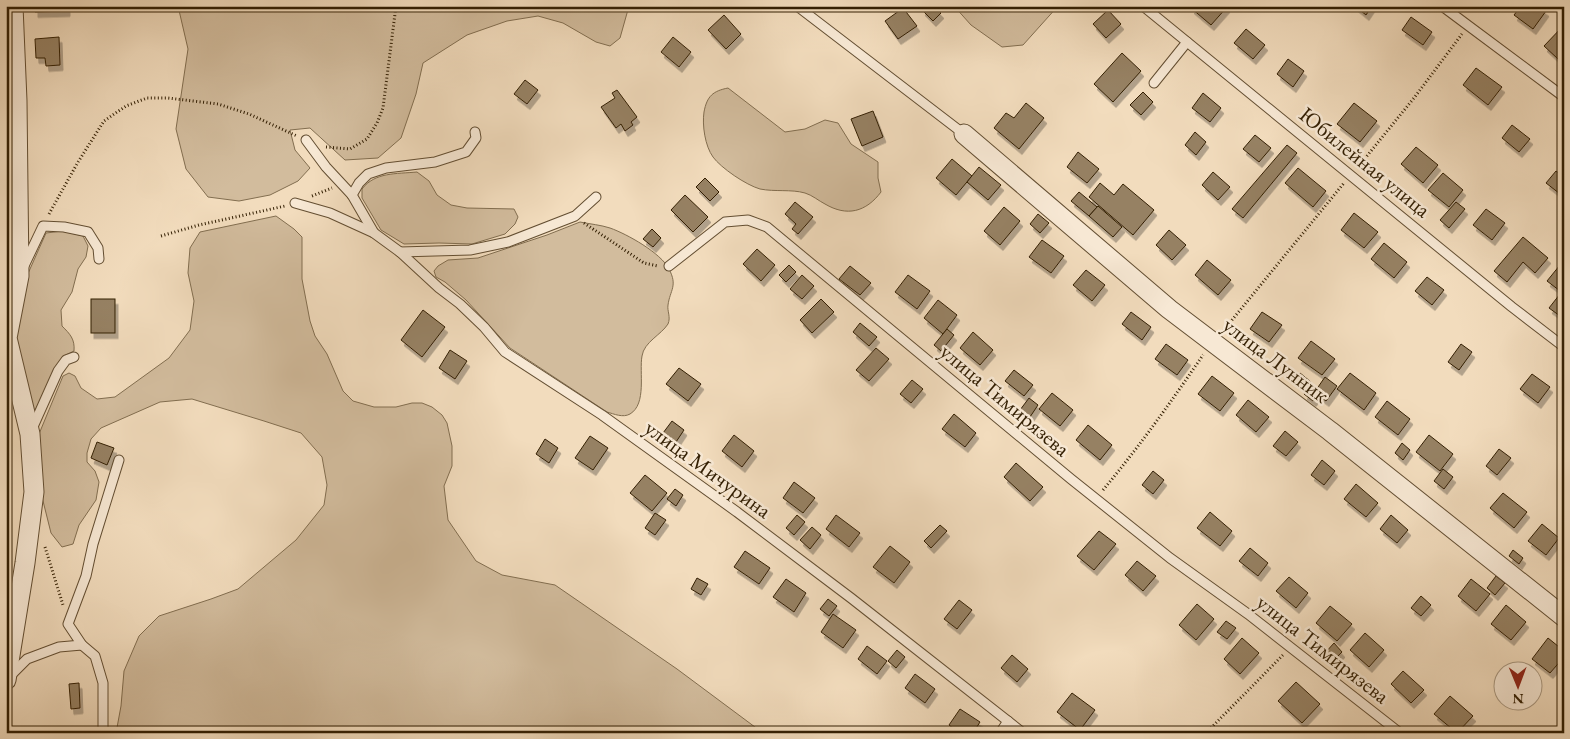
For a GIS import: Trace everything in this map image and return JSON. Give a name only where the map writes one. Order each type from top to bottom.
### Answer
[{"type":"street","points":[[6,679],[25,563],[34,492],[30,434],[7,339],[19,276],[18,101],[13,6]]},
{"type":"street","name":"улица Лунник","points":[[964,134],[1170,309],[1330,431],[1564,617]]},
{"type":"lane","points":[[797,6],[964,134]]},
{"type":"lane","name":"Юбилейная улица","points":[[1143,6],[1504,301],[1564,347]]},
{"type":"lane","points":[[1442,6],[1564,97]]},
{"type":"lane","points":[[1154,83],[1187,42]]},
{"type":"lane","points":[[352,196],[368,174],[386,168],[434,162],[466,152],[476,138],[475,132]]},
{"type":"lane","points":[[306,140],[352,196],[374,233]]},
{"type":"lane","points":[[400,252],[470,250],[499,244],[545,229],[574,216],[596,197]]},
{"type":"lane","points":[[295,202],[330,213],[374,233]]},
{"type":"lane","name":"улица Тимирязева","points":[[669,266],[724,222],[748,220],[767,227],[1170,558],[1291,647],[1400,733]]},
{"type":"lane","points":[[19,276],[43,226],[64,227],[88,232],[98,248],[99,259]]},
{"type":"lane","name":"улица Мичурина","points":[[374,233],[400,252],[439,288],[460,304],[484,327],[505,352],[602,415],[736,512],[851,598],[1023,733]]},
{"type":"lane","points":[[30,434],[58,372],[66,360],[74,357]]},
{"type":"lane","points":[[102,733],[103,683],[95,656],[82,645],[68,624],[86,576],[93,544],[119,460]]},
{"type":"lane","points":[[6,679],[27,659],[59,647],[82,645]]},
{"type":"lane","points":[[1000,733],[1008,721]]},
{"type":"path","points":[[43,226],[78,162],[104,121],[126,106],[147,98],[168,98],[218,104],[249,114],[324,147],[350,149],[367,139],[377,123],[383,108],[396,6]]},
{"type":"path","points":[[1096,498],[1130,458],[1160,418],[1213,342],[1229,325],[1414,98],[1468,26]]},
{"type":"path","points":[[161,236],[199,225],[273,210],[342,184]]},
{"type":"path","points":[[574,216],[644,263],[656,266],[669,266]]},
{"type":"path","points":[[45,544],[68,624]]},
{"type":"path","points":[[1206,733],[1291,647]]},
{"type":"shaded area","points":[[178,6],[629,6],[620,38],[610,46],[596,42],[563,23],[538,16],[507,21],[467,35],[423,63],[416,94],[401,138],[378,158],[345,160],[310,128],[290,130],[295,150],[310,168],[298,181],[270,195],[239,201],[208,197],[186,169],[176,129],[188,49]]},
{"type":"shaded area","points":[[954,6],[1058,6],[1023,45],[1002,47],[971,25]]},
{"type":"shaded area","points":[[728,88],[785,132],[805,129],[825,120],[838,123],[851,144],[878,162],[878,178],[881,192],[869,204],[856,210],[848,211],[833,208],[805,193],[760,189],[734,176],[713,157],[706,141],[703,117],[711,95]]},
{"type":"shaded area","points":[[417,172],[429,181],[437,195],[451,205],[467,208],[514,209],[518,217],[515,224],[505,234],[472,244],[404,244],[381,230],[362,198],[362,189],[373,179],[386,175]]},
{"type":"shaded area","points":[[276,216],[302,237],[302,279],[310,321],[315,336],[327,354],[343,391],[353,401],[374,407],[396,407],[412,403],[422,403],[432,407],[442,415],[447,423],[452,446],[452,466],[444,486],[448,520],[476,561],[502,575],[555,585],[677,669],[763,733],[116,733],[121,706],[124,671],[139,636],[159,616],[238,589],[296,540],[324,505],[327,485],[322,457],[301,433],[192,399],[160,402],[101,428],[91,439],[87,453],[87,462],[95,471],[99,482],[96,500],[79,525],[73,544],[62,547],[51,533],[41,493],[39,434],[63,376],[69,373],[75,376],[81,388],[97,399],[115,397],[169,358],[190,330],[194,301],[188,273],[190,248],[200,232]]},
{"type":"shaded area","points":[[580,222],[610,228],[643,245],[665,263],[672,275],[673,288],[668,305],[668,324],[643,351],[639,403],[630,414],[624,416],[607,412],[510,348],[466,300],[445,282],[436,277],[434,271],[448,260],[478,258]]},
{"type":"shaded area","points":[[63,231],[83,236],[88,246],[86,257],[78,269],[72,292],[61,310],[62,326],[74,343],[74,351],[64,356],[56,367],[36,409],[32,411],[14,341],[26,278],[46,233]]},
{"type":"building","points":[[35,6],[67,6],[67,11],[35,12]]},
{"type":"building","points":[[925,6],[934,6],[941,13],[933,21],[922,10]]},
{"type":"building","points":[[1193,6],[1227,7],[1211,25],[1191,8]]},
{"type":"building","points":[[1355,6],[1372,6],[1366,15]]},
{"type":"building","points":[[1521,6],[1539,6],[1546,11],[1533,29],[1514,15]]},
{"type":"building","points":[[903,8],[917,26],[898,39],[885,21]]},
{"type":"building","points":[[1108,10],[1121,24],[1106,38],[1093,24]]},
{"type":"building","points":[[724,15],[741,34],[726,49],[708,30]]},
{"type":"building","points":[[1411,17],[1432,32],[1423,45],[1402,30]]},
{"type":"building","points":[[1564,25],[1564,53],[1558,59],[1544,46]]},
{"type":"building","points":[[1246,29],[1265,45],[1253,59],[1234,43]]},
{"type":"building","points":[[59,37],[60,65],[46,66],[45,58],[36,58],[35,39]]},
{"type":"building","points":[[673,37],[691,52],[679,67],[661,52]]},
{"type":"building","points":[[1122,53],[1141,71],[1113,102],[1094,84]]},
{"type":"building","points":[[1288,59],[1304,71],[1293,87],[1277,74]]},
{"type":"building","points":[[1476,68],[1502,87],[1488,105],[1463,85]]},
{"type":"building","points":[[525,80],[538,90],[527,104],[514,94]]},
{"type":"building","points":[[617,90],[637,117],[631,122],[633,125],[625,131],[621,124],[616,128],[601,107],[615,98],[612,93]]},
{"type":"building","points":[[1143,92],[1153,102],[1141,115],[1130,105]]},
{"type":"building","points":[[1203,93],[1221,108],[1210,122],[1192,108]]},
{"type":"building","points":[[1026,103],[1044,118],[1019,149],[994,128],[1006,113],[1014,118]]},
{"type":"building","points":[[1354,103],[1377,121],[1360,142],[1337,124]]},
{"type":"building","points":[[873,111],[883,137],[862,146],[851,119]]},
{"type":"building","points":[[1512,125],[1530,139],[1519,152],[1502,138]]},
{"type":"building","points":[[1195,132],[1206,142],[1196,155],[1185,145]]},
{"type":"building","points":[[1255,135],[1271,148],[1259,162],[1243,149]]},
{"type":"building","points":[[1287,145],[1297,153],[1243,218],[1232,209]]},
{"type":"building","points":[[1416,147],[1438,165],[1423,183],[1401,164]]},
{"type":"building","points":[[1078,152],[1099,169],[1087,183],[1067,167]]},
{"type":"building","points":[[952,159],[972,176],[956,195],[936,178]]},
{"type":"building","points":[[979,167],[1001,185],[988,200],[967,182]]},
{"type":"building","points":[[1298,168],[1326,191],[1313,207],[1285,183]]},
{"type":"building","points":[[1556,171],[1564,177],[1564,197],[1546,183]]},
{"type":"building","points":[[1213,172],[1230,187],[1218,200],[1202,185]]},
{"type":"building","points":[[1443,173],[1463,190],[1449,207],[1428,190]]},
{"type":"building","points":[[705,178],[719,192],[710,201],[696,187]]},
{"type":"building","points":[[1100,183],[1114,195],[1123,184],[1154,210],[1133,235],[1089,197]]},
{"type":"building","points":[[1079,192],[1097,207],[1089,216],[1071,201]]},
{"type":"building","points":[[685,195],[708,217],[693,232],[671,210]]},
{"type":"building","points":[[795,202],[813,217],[798,234],[792,229],[796,224],[785,214]]},
{"type":"building","points":[[1456,202],[1465,209],[1449,228],[1440,220]]},
{"type":"building","points":[[1098,206],[1122,227],[1113,237],[1089,216]]},
{"type":"building","points":[[1004,207],[1020,221],[1000,245],[984,231]]},
{"type":"building","points":[[1486,209],[1505,223],[1492,240],[1473,225]]},
{"type":"building","points":[[1354,213],[1378,232],[1364,248],[1341,230]]},
{"type":"building","points":[[1038,214],[1049,223],[1040,233],[1030,224]]},
{"type":"building","points":[[652,229],[661,238],[653,247],[643,239]]},
{"type":"building","points":[[1169,230],[1186,245],[1172,260],[1156,245]]},
{"type":"building","points":[[1523,237],[1548,258],[1535,273],[1523,262],[1507,282],[1494,271]]},
{"type":"building","points":[[1042,240],[1064,256],[1051,273],[1029,257]]},
{"type":"building","points":[[1384,243],[1407,262],[1394,278],[1371,259]]},
{"type":"building","points":[[757,249],[775,265],[761,281],[743,264]]},
{"type":"building","points":[[1207,260],[1231,280],[1218,295],[1195,275]]},
{"type":"building","points":[[789,265],[796,272],[786,282],[779,275]]},
{"type":"building","points":[[1560,265],[1564,268],[1564,294],[1547,281]]},
{"type":"building","points":[[850,266],[871,283],[860,295],[839,279]]},
{"type":"building","points":[[1086,270],[1105,285],[1092,301],[1073,285]]},
{"type":"building","points":[[802,275],[814,286],[802,299],[790,289]]},
{"type":"building","points":[[908,275],[930,291],[917,309],[895,292]]},
{"type":"building","points":[[1427,277],[1444,290],[1432,305],[1415,291]]},
{"type":"building","points":[[1560,294],[1564,297],[1564,311],[1560,316],[1549,308]]},
{"type":"building","points":[[91,299],[115,299],[115,333],[91,333]]},
{"type":"building","points":[[821,299],[834,312],[812,333],[800,320]]},
{"type":"building","points":[[938,300],[957,315],[943,334],[924,318]]},
{"type":"building","points":[[423,310],[445,327],[422,357],[401,340]]},
{"type":"building","points":[[1131,312],[1151,327],[1142,340],[1122,324]]},
{"type":"building","points":[[1262,312],[1282,325],[1269,342],[1250,329]]},
{"type":"building","points":[[860,323],[877,337],[869,346],[853,332]]},
{"type":"building","points":[[947,329],[954,335],[941,351],[934,345]]},
{"type":"building","points":[[973,332],[993,350],[980,365],[960,348]]},
{"type":"building","points":[[1311,341],[1335,359],[1322,375],[1298,358]]},
{"type":"building","points":[[1166,344],[1188,360],[1177,375],[1155,359]]},
{"type":"building","points":[[1461,344],[1472,352],[1459,370],[1448,362]]},
{"type":"building","points":[[876,348],[889,359],[869,381],[856,370]]},
{"type":"building","points":[[450,350],[467,361],[455,379],[439,368]]},
{"type":"building","points":[[679,368],[701,384],[688,401],[666,384]]},
{"type":"building","points":[[1014,370],[1033,385],[1024,396],[1005,381]]},
{"type":"building","points":[[1300,373],[1311,382],[1306,389],[1294,381]]},
{"type":"building","points":[[1350,373],[1376,393],[1364,410],[1337,389]]},
{"type":"building","points":[[1532,374],[1550,387],[1538,403],[1520,389]]},
{"type":"building","points":[[1212,376],[1234,393],[1220,411],[1198,394]]},
{"type":"building","points":[[1325,377],[1337,386],[1326,401],[1318,395],[1313,401],[1304,394],[1310,386],[1316,390]]},
{"type":"building","points":[[912,380],[923,389],[911,403],[900,394]]},
{"type":"building","points":[[1052,393],[1073,410],[1060,426],[1039,409]]},
{"type":"building","points":[[1029,398],[1038,405],[1030,417],[1020,410]]},
{"type":"building","points":[[1248,400],[1269,417],[1256,432],[1236,415]]},
{"type":"building","points":[[1387,401],[1410,419],[1398,435],[1375,417]]},
{"type":"building","points":[[954,414],[976,433],[965,447],[942,429]]},
{"type":"building","points":[[672,421],[684,430],[676,442],[663,433]]},
{"type":"building","points":[[1088,425],[1112,445],[1100,460],[1076,440]]},
{"type":"building","points":[[1285,431],[1298,442],[1286,456],[1273,446]]},
{"type":"building","points":[[734,435],[754,451],[742,467],[722,451]]},
{"type":"building","points":[[1429,435],[1453,454],[1440,471],[1416,452]]},
{"type":"building","points":[[590,436],[608,448],[593,470],[575,458]]},
{"type":"building","points":[[545,439],[558,448],[549,463],[536,454]]},
{"type":"building","points":[[97,442],[114,448],[107,465],[91,458]]},
{"type":"building","points":[[1402,443],[1410,450],[1403,460],[1395,453]]},
{"type":"building","points":[[1499,449],[1511,458],[1497,475],[1486,466]]},
{"type":"building","points":[[1322,460],[1335,471],[1324,485],[1311,475]]},
{"type":"building","points":[[1016,463],[1043,487],[1030,501],[1004,477]]},
{"type":"building","points":[[1443,469],[1453,477],[1444,489],[1434,481]]},
{"type":"building","points":[[1153,471],[1164,480],[1153,494],[1142,485]]},
{"type":"building","points":[[645,475],[667,493],[652,511],[630,493]]},
{"type":"building","points":[[794,482],[815,498],[803,513],[783,498]]},
{"type":"building","points":[[1356,484],[1378,503],[1366,517],[1344,499]]},
{"type":"building","points":[[675,489],[683,495],[676,506],[667,499]]},
{"type":"building","points":[[1503,493],[1527,512],[1514,528],[1490,508]]},
{"type":"building","points":[[1210,512],[1232,531],[1220,546],[1197,528]]},
{"type":"building","points":[[655,513],[666,520],[655,535],[645,528]]},
{"type":"building","points":[[797,515],[805,522],[794,535],[786,528]]},
{"type":"building","points":[[836,515],[860,533],[849,547],[826,529]]},
{"type":"building","points":[[1391,515],[1408,530],[1397,543],[1380,529]]},
{"type":"building","points":[[1542,524],[1559,538],[1546,555],[1528,541]]},
{"type":"building","points":[[940,525],[947,531],[931,548],[924,541]]},
{"type":"building","points":[[812,527],[821,535],[810,549],[800,540]]},
{"type":"building","points":[[1099,531],[1116,544],[1094,570],[1077,556]]},
{"type":"building","points":[[890,546],[910,562],[894,583],[873,567]]},
{"type":"building","points":[[1250,548],[1268,563],[1258,576],[1239,561]]},
{"type":"building","points":[[1513,550],[1523,558],[1519,564],[1509,556]]},
{"type":"building","points":[[745,551],[770,568],[759,584],[734,567]]},
{"type":"building","points":[[1137,561],[1156,576],[1143,591],[1125,575]]},
{"type":"building","points":[[1496,576],[1505,583],[1495,595],[1487,588]]},
{"type":"building","points":[[1289,577],[1308,593],[1296,608],[1276,591]]},
{"type":"building","points":[[697,578],[708,584],[701,595],[691,589]]},
{"type":"building","points":[[786,579],[806,593],[794,612],[773,597]]},
{"type":"building","points":[[1471,579],[1490,594],[1476,611],[1458,596]]},
{"type":"building","points":[[1421,596],[1431,605],[1421,616],[1411,608]]},
{"type":"building","points":[[828,599],[837,606],[829,616],[820,609]]},
{"type":"building","points":[[959,600],[972,610],[957,629],[944,619]]},
{"type":"building","points":[[1197,604],[1214,619],[1196,640],[1179,625]]},
{"type":"building","points":[[1506,605],[1526,622],[1511,640],[1491,624]]},
{"type":"building","points":[[1330,606],[1352,624],[1337,641],[1316,623]]},
{"type":"building","points":[[833,614],[856,630],[843,648],[821,632]]},
{"type":"building","points":[[1226,621],[1236,628],[1227,639],[1217,632]]},
{"type":"building","points":[[1365,633],[1384,650],[1369,667],[1350,650]]},
{"type":"building","points":[[1242,638],[1259,653],[1240,674],[1224,659]]},
{"type":"building","points":[[1548,638],[1564,651],[1564,657],[1550,673],[1542,667],[1542,662],[1536,662],[1532,659]]},
{"type":"building","points":[[1334,643],[1342,652],[1333,661],[1325,653]]},
{"type":"building","points":[[867,646],[887,661],[877,674],[858,659]]},
{"type":"building","points":[[897,650],[905,657],[896,668],[888,661]]},
{"type":"building","points":[[1012,655],[1028,669],[1017,682],[1001,668]]},
{"type":"building","points":[[1403,671],[1424,690],[1411,703],[1391,684]]},
{"type":"building","points":[[915,674],[935,689],[925,703],[905,688]]},
{"type":"building","points":[[1296,682],[1320,704],[1302,723],[1278,701]]},
{"type":"building","points":[[79,683],[80,708],[71,709],[69,684]]},
{"type":"building","points":[[1072,693],[1095,710],[1080,730],[1057,712]]},
{"type":"building","points":[[1450,696],[1473,716],[1457,733],[1434,714]]},
{"type":"building","points":[[960,709],[980,722],[973,733],[959,733],[949,725]]}]
